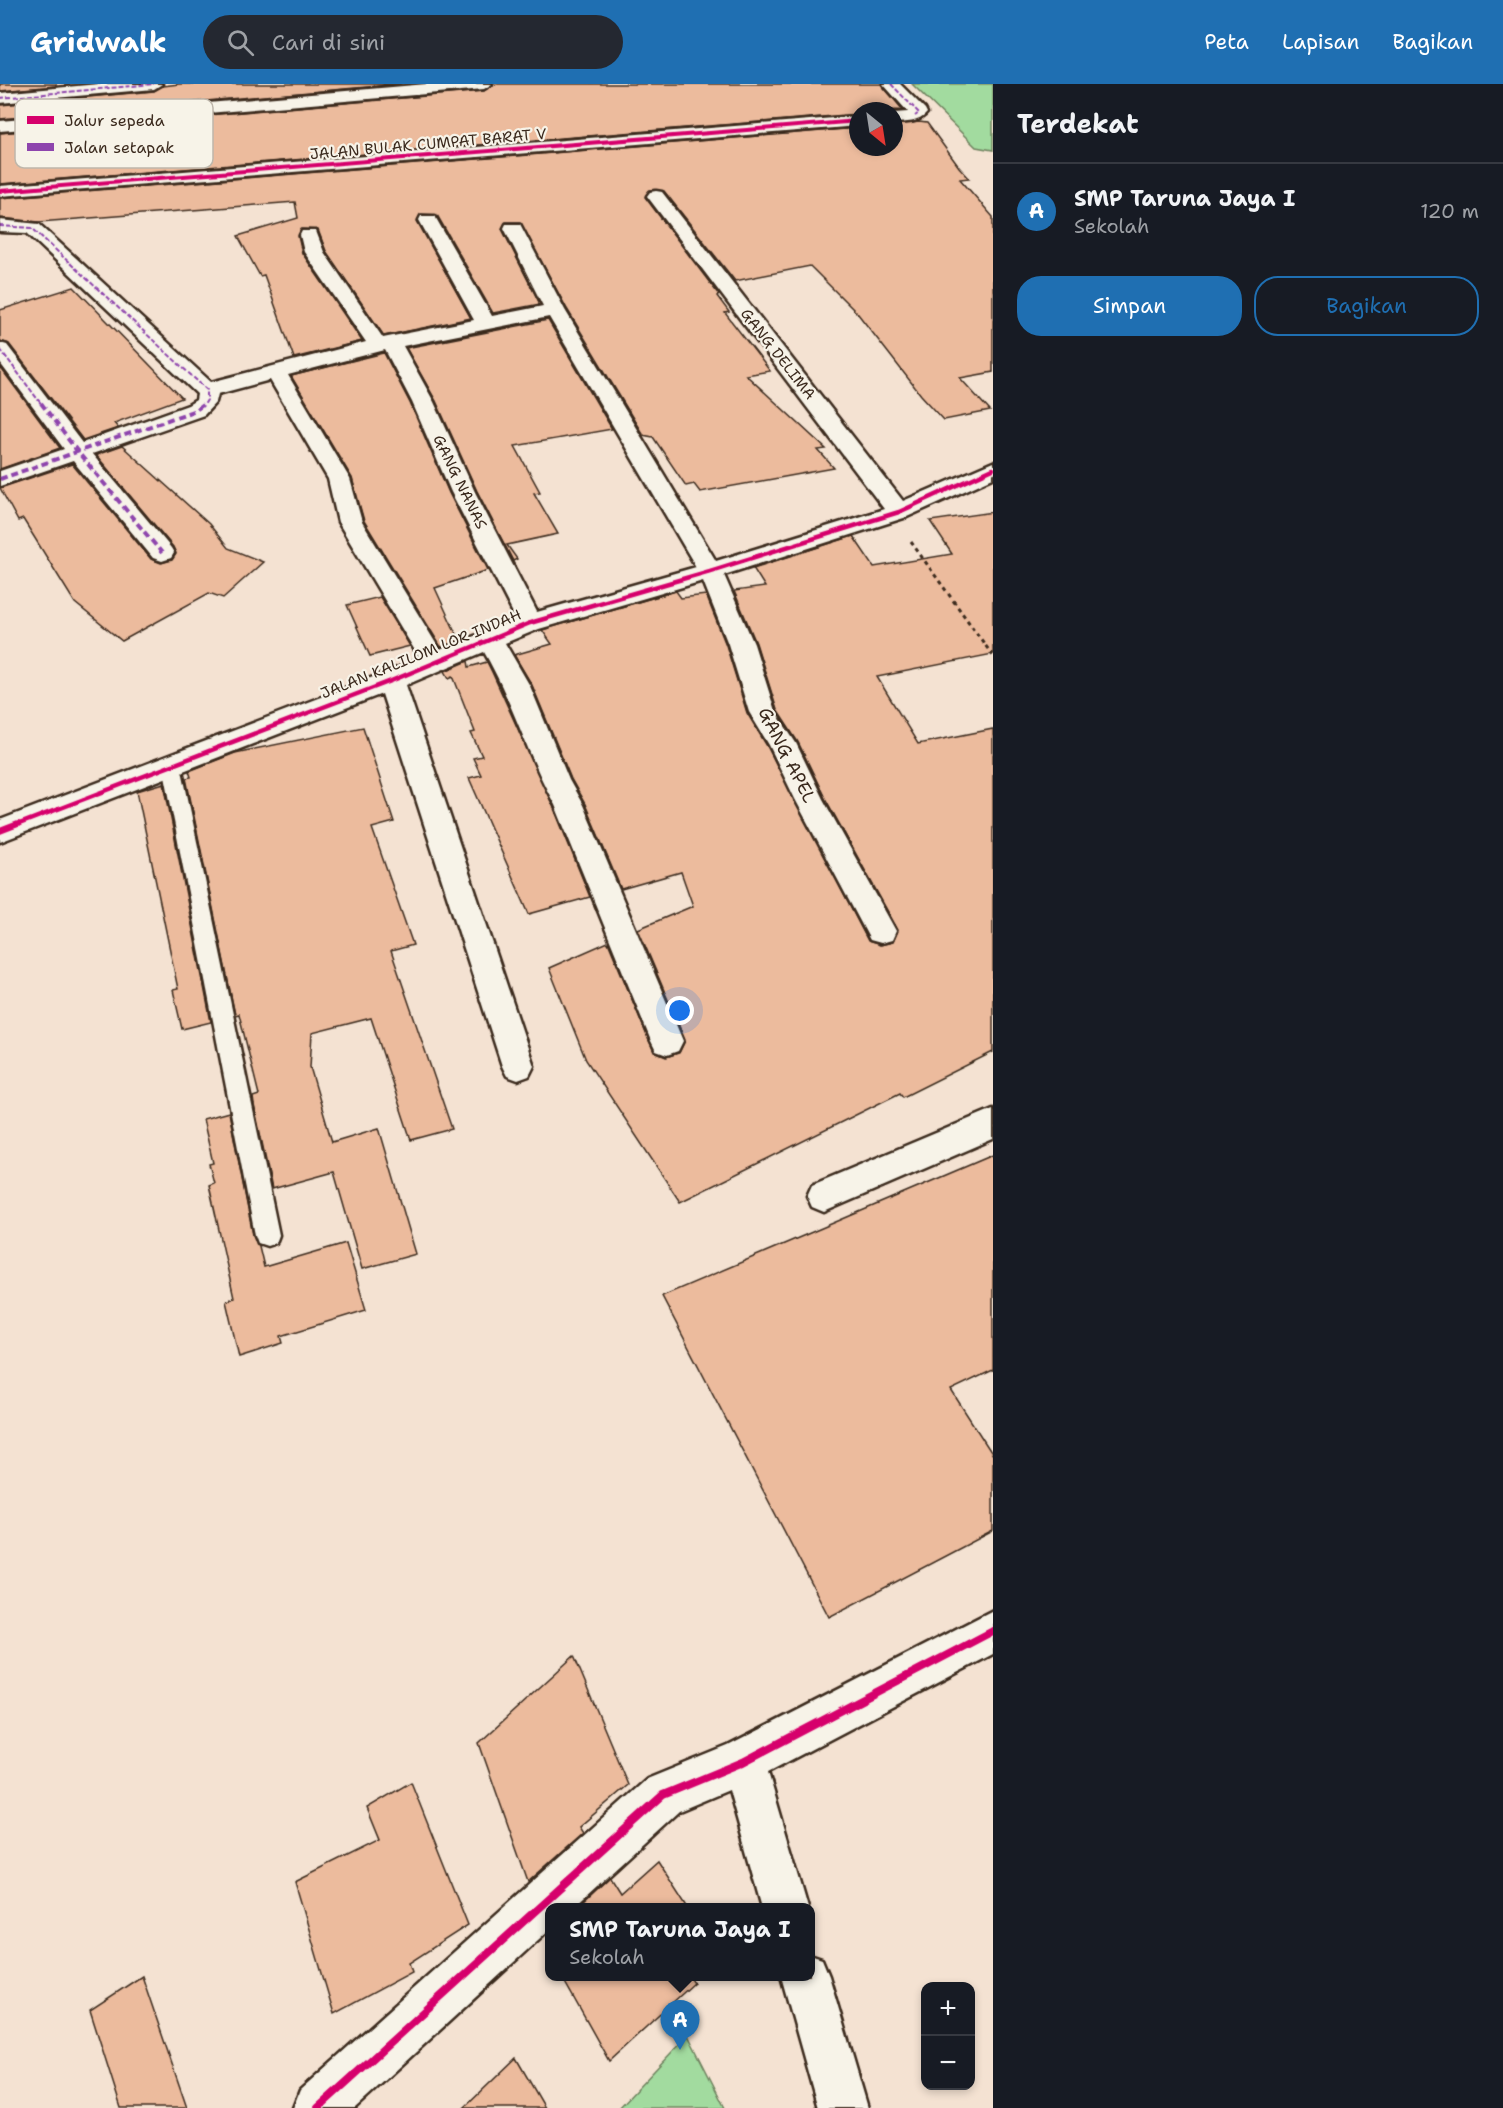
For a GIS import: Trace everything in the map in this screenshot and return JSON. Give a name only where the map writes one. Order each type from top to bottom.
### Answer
[{"type":"street","points":[[0,98],[154,84]]},
{"type":"street","points":[[213,108],[484,84]]},
{"type":"street","points":[[891,84],[919,113],[915,116],[903,117]]},
{"type":"street","name":"JALAN BULAK CUMPAT BARAT V","points":[[0,191],[849,122]]},
{"type":"street","points":[[0,126],[15,125]]},
{"type":"street","name":"GANG DELIMA","points":[[656,196],[895,513]]},
{"type":"street","points":[[428,220],[486,323]]},
{"type":"street","points":[[0,226],[32,228],[207,390],[209,397],[205,405],[196,410],[0,479]]},
{"type":"street","name":"GANG APEL","points":[[513,228],[555,310],[710,571],[732,622],[762,712],[782,743],[809,799],[881,931]]},
{"type":"street","name":"GANG NANAS","points":[[309,235],[314,252],[384,343],[423,402],[463,492],[530,623]]},
{"type":"street","points":[[207,390],[384,343],[555,310]]},
{"type":"street","points":[[0,349],[77,451],[162,553]]},
{"type":"street","points":[[276,372],[339,479],[350,522],[435,663]]},
{"type":"street","name":"JALAN KALILOM LOR INDAH","points":[[0,831],[391,681],[530,623],[710,571],[895,513],[993,469]]},
{"type":"street","points":[[490,640],[525,704],[532,726],[555,780],[569,805],[667,1041]]},
{"type":"street","points":[[391,681],[518,1066]]},
{"type":"street","points":[[824,1196],[993,1124]]},
{"type":"street","points":[[318,2108],[663,1795],[743,1762],[993,1631]]},
{"type":"street","points":[[743,1762],[784,1903]]},
{"type":"street","points":[[806,1981],[843,2108]]},
{"type":"lane","points":[[172,765],[267,1235]]},
{"type":"path","points":[[895,513],[993,656]]},
{"type":"green space","points":[[912,84],[993,84],[993,150],[976,147]]},
{"type":"green space","points":[[688,2035],[725,2108],[619,2108]]},
{"type":"building","points":[[0,84],[56,84],[56,86],[0,91]]},
{"type":"building","points":[[179,84],[401,84],[213,100],[66,99],[154,91],[163,86]]},
{"type":"building","points":[[494,84],[881,84],[896,102],[849,102],[849,115],[213,167],[213,115],[484,91]]},
{"type":"building","points":[[15,104],[15,118],[0,119],[0,105]]},
{"type":"building","points":[[927,123],[969,178],[960,179],[993,217],[993,372],[960,378],[990,411],[944,420],[921,395],[858,314],[810,266],[735,281],[664,191],[650,190],[645,197],[719,295],[717,296],[729,312],[725,313],[770,371],[746,375],[826,449],[818,450],[834,468],[700,492],[694,484],[686,486],[653,437],[643,435],[567,309],[520,222],[506,222],[502,229],[540,304],[493,313],[437,215],[421,214],[417,221],[471,318],[384,336],[326,251],[318,230],[302,229],[298,236],[302,253],[362,341],[294,358],[264,275],[260,276],[238,236],[298,218],[295,202],[39,222],[0,218],[0,198],[849,129],[849,156],[903,156],[903,124]]},
{"type":"building","points":[[15,132],[15,168],[196,168],[0,184],[0,133]]},
{"type":"building","points":[[74,287],[182,398],[114,423],[118,428],[83,440],[9,344],[0,341],[0,310]]},
{"type":"building","points":[[548,320],[612,429],[515,446],[540,492],[534,493],[558,534],[507,545],[517,559],[513,561],[477,491],[436,401],[406,348]]},
{"type":"building","points":[[384,353],[410,403],[449,493],[488,570],[435,588],[459,640],[441,647],[364,521],[352,478],[291,376]]},
{"type":"building","points":[[0,367],[60,448],[0,469]]},
{"type":"building","points":[[122,446],[209,524],[228,548],[263,562],[223,598],[209,593],[122,641],[75,603],[23,519],[18,521],[0,488],[72,464],[151,559],[161,563],[172,560],[176,554],[173,547],[96,455]]},
{"type":"building","points":[[993,512],[993,654],[877,677],[918,744],[993,729],[993,1052],[903,1097],[900,1093],[680,1202],[586,1060],[549,968],[608,942],[654,1052],[666,1057],[679,1053],[685,1040],[638,929],[693,906],[681,872],[621,889],[585,804],[571,779],[532,685],[514,655],[552,644],[542,630],[676,591],[681,598],[706,595],[726,645],[747,713],[767,746],[868,941],[880,945],[893,942],[898,930],[825,798],[798,742],[777,710],[756,643],[734,591],[765,587],[753,568],[853,536],[874,567],[952,554],[930,521]]},
{"type":"building","points":[[380,597],[410,646],[370,656],[347,605]]},
{"type":"building","points":[[468,661],[469,667],[487,662],[553,806],[590,897],[529,914],[469,778],[481,775],[473,758],[482,756],[471,733],[475,732],[453,676],[449,678],[445,671]]},
{"type":"building","points":[[363,727],[394,822],[372,828],[413,945],[391,951],[452,1129],[411,1140],[371,1018],[312,1033],[310,1067],[332,1142],[379,1128],[416,1254],[362,1269],[334,1172],[272,1189],[254,1105],[253,1097],[259,1095],[239,1014],[235,1015],[186,778],[191,777],[189,771],[235,753]]},
{"type":"building","points":[[164,783],[211,1022],[182,1029],[173,990],[178,989],[137,791]]},
{"type":"building","points":[[229,1112],[253,1235],[259,1246],[264,1267],[346,1243],[366,1310],[281,1336],[283,1343],[239,1357],[226,1301],[234,1298],[209,1185],[214,1183],[209,1164],[213,1163],[203,1119]]},
{"type":"building","points":[[993,1155],[993,1370],[951,1390],[993,1455],[993,1531],[829,1617],[662,1296]]},
{"type":"building","points":[[574,1656],[628,1785],[579,1827],[583,1833],[528,1882],[479,1743]]},
{"type":"building","points":[[411,1782],[468,1925],[409,1963],[412,1972],[334,2014],[295,1882],[380,1840],[367,1808]]},
{"type":"building","points":[[657,1860],[685,1903],[582,1903],[610,1877],[620,1893]]},
{"type":"building","points":[[142,1976],[187,2108],[121,2108],[90,2010]]},
{"type":"building","points":[[564,1981],[693,1981],[694,1983],[609,2061]]},
{"type":"building","points":[[516,2058],[545,2108],[464,2108]]},
{"type":"marked path","points":[[0,98],[154,84]]},
{"type":"marked path","points":[[891,84],[919,113],[915,116]]},
{"type":"marked path","points":[[0,226],[32,228],[207,390],[206,402],[196,410],[0,479]]},
{"type":"marked path","points":[[0,349],[77,451],[162,553]]},
{"type":"cycle path","points":[[0,191],[849,122]]},
{"type":"cycle path","points":[[0,831],[391,681],[530,623],[710,571],[899,512],[993,469]]},
{"type":"cycle path","points":[[318,2108],[663,1795],[743,1762],[993,1631]]},
{"type":"place","name":"SMP Taruna Jaya I","points":[[680,2050]]}]
